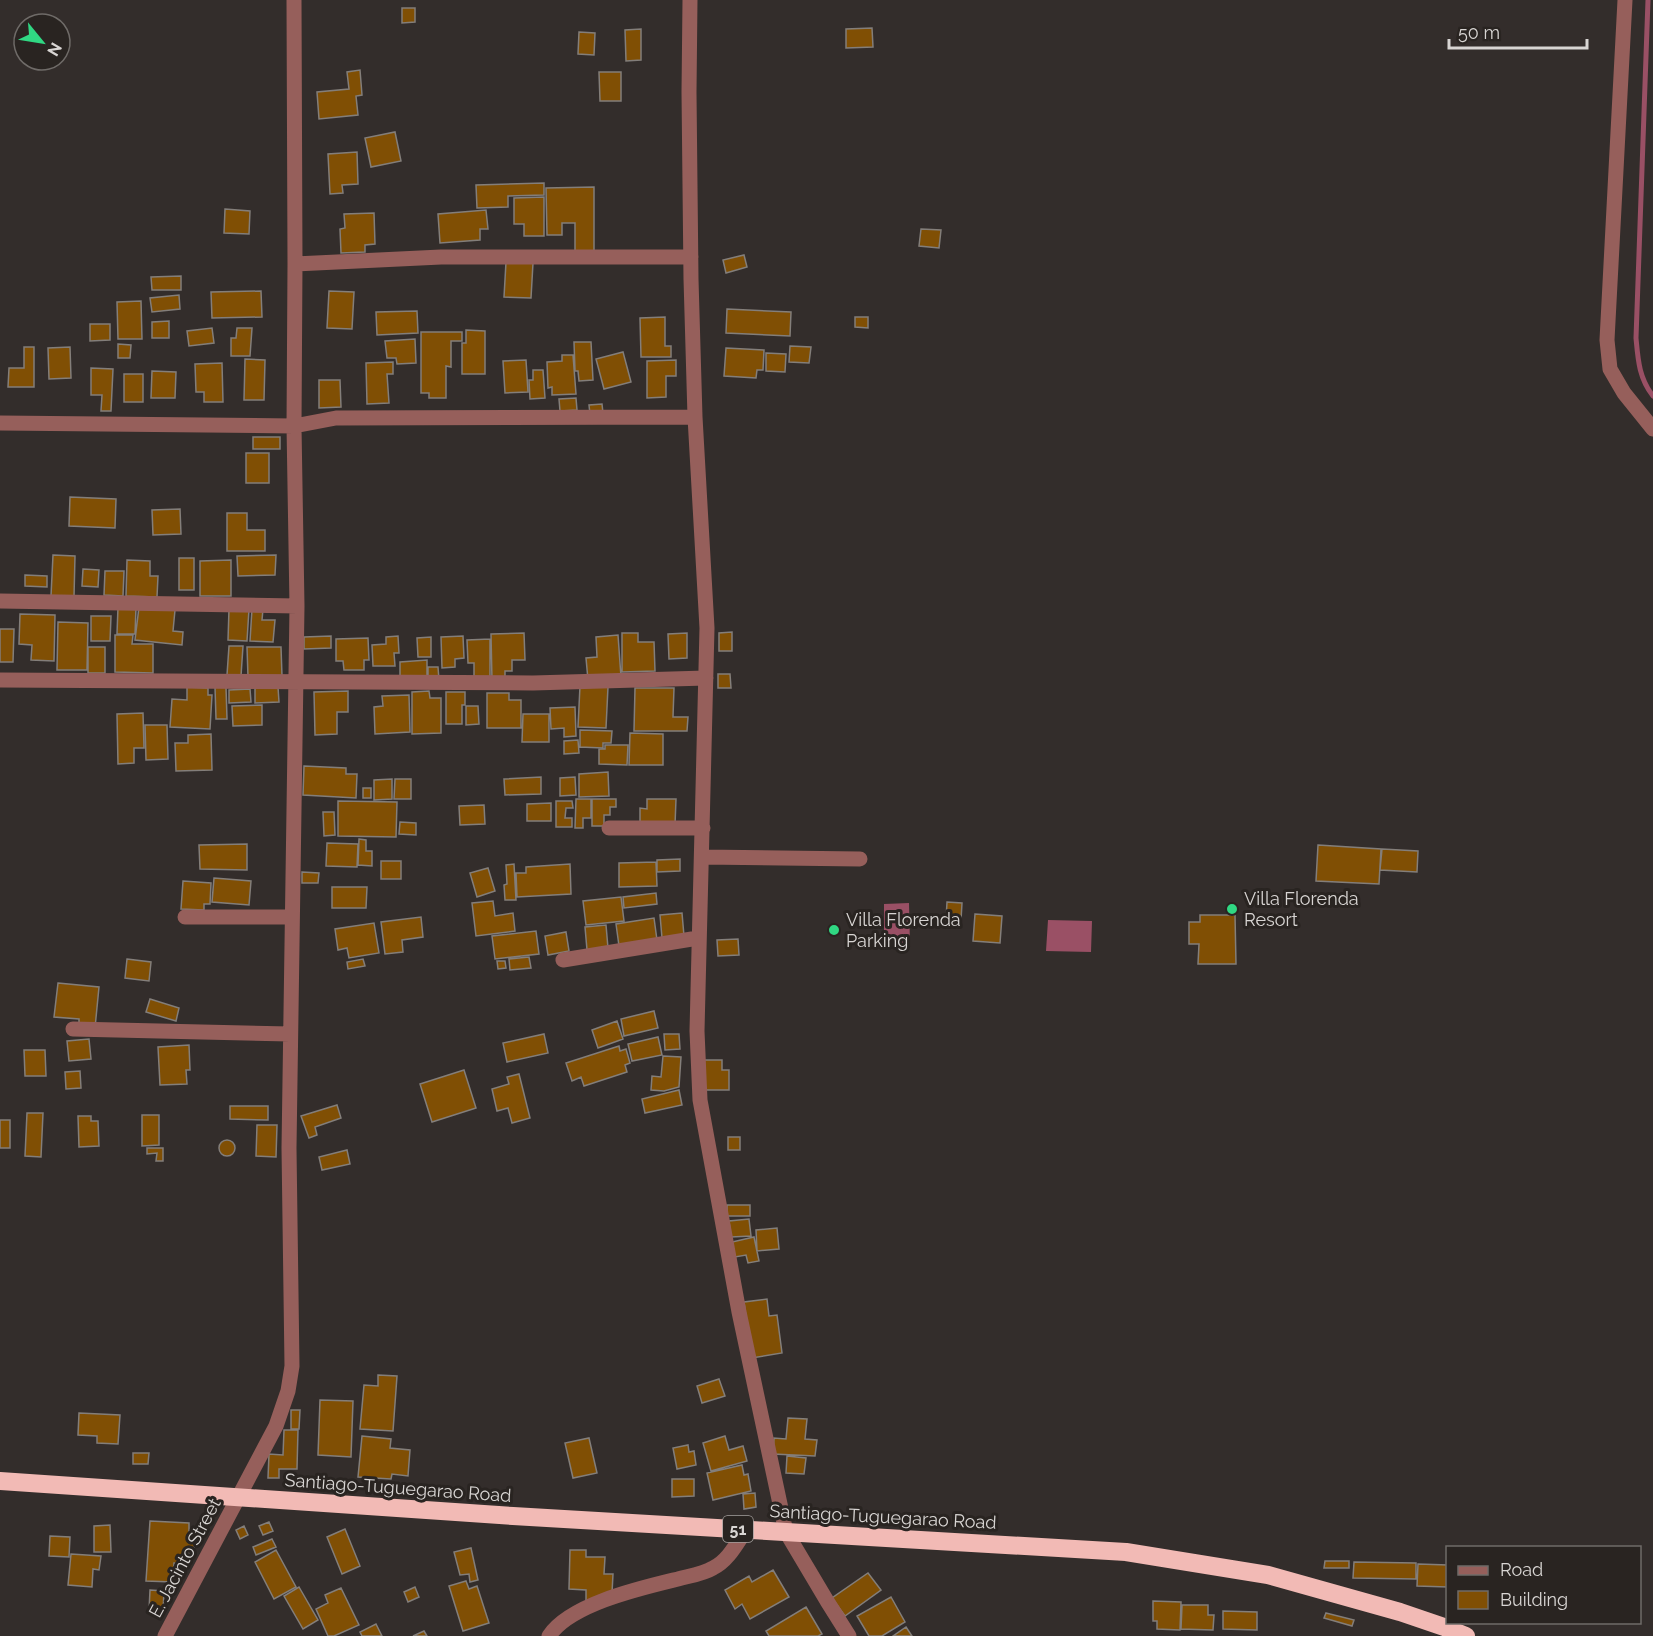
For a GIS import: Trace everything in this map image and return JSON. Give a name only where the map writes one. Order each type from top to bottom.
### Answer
[{"type":"highway","name":"Santiago-Tuguegarao Road","points":[[0,1481],[746,1530],[1126,1552],[1268,1575],[1400,1612],[1466,1636]]},
{"type":"street","name":"E. Jacinto Street","points":[[165,1636],[276,1426],[288,1391],[292,1366],[290,1148],[297,606],[294,426],[294,0]]},
{"type":"street","points":[[690,0],[689,92],[695,417],[707,628],[703,828],[698,938],[697,1030],[700,1100],[739,1312],[786,1532],[849,1636]]},
{"type":"street","points":[[1625,0],[1608,340],[1610,369],[1624,393],[1653,429]]},
{"type":"street","points":[[295,264],[441,257],[691,257]]},
{"type":"street","points":[[0,423],[294,426],[336,418],[695,417]]},
{"type":"street","points":[[0,601],[297,606]]},
{"type":"street","points":[[0,680],[533,683],[706,678]]},
{"type":"street","points":[[609,828],[703,828]]},
{"type":"street","points":[[702,856],[860,859]]},
{"type":"street","points":[[185,917],[292,917]]},
{"type":"street","points":[[563,960],[698,938]]},
{"type":"street","points":[[73,1029],[291,1034]]},
{"type":"street","points":[[549,1636],[567,1618],[594,1604],[713,1568],[726,1558],[746,1530]]},
{"type":"shaded area","points":[[909,903],[910,945],[884,946],[884,904]]},
{"type":"shaded area","points":[[1048,920],[1092,921],[1091,952],[1046,951]]},
{"type":"building","points":[[402,8],[415,8],[415,22],[402,23]]},
{"type":"building","points":[[872,28],[873,47],[846,48],[846,29]]},
{"type":"building","points":[[641,29],[641,60],[626,61],[625,30]]},
{"type":"building","points":[[579,32],[595,33],[594,55],[578,54]]},
{"type":"building","points":[[360,70],[362,95],[356,96],[358,115],[319,119],[317,92],[349,89],[347,72]]},
{"type":"building","points":[[599,72],[621,72],[621,101],[600,101]]},
{"type":"building","points":[[395,132],[401,161],[371,167],[365,138]]},
{"type":"building","points":[[357,152],[358,184],[342,185],[343,193],[330,194],[328,154]]},
{"type":"building","points":[[544,183],[544,195],[508,196],[508,207],[477,208],[476,185]]},
{"type":"building","points":[[594,187],[594,256],[575,256],[575,223],[562,223],[562,235],[547,235],[546,188]]},
{"type":"building","points":[[544,197],[544,236],[524,236],[524,224],[514,224],[514,198]]},
{"type":"building","points":[[225,209],[250,211],[249,234],[224,233]]},
{"type":"building","points":[[486,210],[488,229],[480,229],[480,240],[440,243],[438,214]]},
{"type":"building","points":[[374,213],[375,244],[365,245],[365,252],[341,253],[340,229],[345,228],[344,214]]},
{"type":"building","points":[[921,229],[941,230],[939,248],[919,246]]},
{"type":"building","points":[[744,255],[747,267],[726,273],[723,260]]},
{"type":"building","points":[[506,262],[533,263],[531,298],[504,297]]},
{"type":"building","points":[[181,276],[181,290],[152,290],[151,277]]},
{"type":"building","points":[[261,291],[262,317],[212,318],[211,292]]},
{"type":"building","points":[[329,291],[354,292],[352,329],[327,328]]},
{"type":"building","points":[[179,295],[180,309],[152,312],[150,298]]},
{"type":"building","points":[[141,301],[142,339],[118,339],[117,302]]},
{"type":"building","points":[[727,309],[791,312],[790,336],[726,333]]},
{"type":"building","points":[[417,311],[418,333],[377,335],[376,312]]},
{"type":"building","points":[[665,317],[665,346],[671,346],[671,357],[641,357],[640,318]]},
{"type":"building","points":[[855,317],[868,317],[868,328],[855,327]]},
{"type":"building","points":[[169,321],[169,338],[152,338],[152,322]]},
{"type":"building","points":[[90,324],[110,324],[110,340],[90,341]]},
{"type":"building","points":[[212,328],[214,343],[189,346],[187,331]]},
{"type":"building","points":[[237,328],[252,328],[250,356],[231,356],[231,338],[236,338]]},
{"type":"building","points":[[466,330],[485,331],[485,374],[462,374],[462,343],[466,343]]},
{"type":"building","points":[[421,332],[462,332],[462,341],[451,341],[451,367],[446,366],[446,398],[429,398],[429,393],[421,393]]},
{"type":"building","points":[[415,339],[416,363],[397,364],[396,358],[387,358],[385,341]]},
{"type":"building","points":[[574,342],[591,342],[593,380],[579,381],[578,371],[575,371]]},
{"type":"building","points":[[118,344],[131,345],[130,358],[118,358]]},
{"type":"building","points":[[790,346],[811,347],[809,363],[789,362]]},
{"type":"building","points":[[24,347],[34,347],[34,387],[8,387],[9,368],[24,368]]},
{"type":"building","points":[[70,347],[71,378],[49,379],[48,348]]},
{"type":"building","points":[[726,348],[764,350],[763,370],[757,370],[756,378],[724,376]]},
{"type":"building","points":[[623,352],[631,382],[604,389],[596,359]]},
{"type":"building","points":[[766,353],[786,354],[785,372],[766,371]]},
{"type":"building","points":[[562,355],[573,355],[576,394],[552,395],[552,387],[548,388],[547,362],[562,361]]},
{"type":"building","points":[[245,359],[265,360],[264,400],[244,400]]},
{"type":"building","points":[[526,360],[528,392],[505,393],[503,361]]},
{"type":"building","points":[[676,360],[676,376],[666,376],[666,397],[647,398],[647,361]]},
{"type":"building","points":[[393,362],[393,374],[387,374],[389,403],[367,404],[366,363]]},
{"type":"building","points":[[222,363],[223,402],[204,402],[204,392],[196,392],[195,364]]},
{"type":"building","points":[[91,368],[113,369],[111,411],[101,411],[102,395],[91,395]]},
{"type":"building","points":[[533,370],[543,370],[545,398],[530,399],[529,380],[533,380]]},
{"type":"building","points":[[152,371],[176,372],[175,398],[151,398]]},
{"type":"building","points":[[124,374],[143,374],[143,402],[124,402]]},
{"type":"building","points":[[319,380],[340,380],[341,407],[319,408]]},
{"type":"building","points":[[576,398],[577,410],[560,411],[559,399]]},
{"type":"building","points":[[602,404],[603,413],[590,414],[589,405]]},
{"type":"building","points":[[253,437],[280,437],[280,449],[253,449]]},
{"type":"building","points":[[246,453],[269,453],[269,483],[246,483]]},
{"type":"building","points":[[70,497],[116,499],[115,528],[69,526]]},
{"type":"building","points":[[180,509],[181,534],[153,535],[152,510]]},
{"type":"building","points":[[227,513],[247,513],[247,530],[265,530],[265,551],[227,551]]},
{"type":"building","points":[[53,555],[75,556],[74,597],[51,596]]},
{"type":"building","points":[[276,555],[275,575],[238,576],[237,556]]},
{"type":"building","points":[[179,558],[194,558],[194,590],[179,590]]},
{"type":"building","points":[[127,560],[150,561],[150,576],[158,576],[157,597],[126,596]]},
{"type":"building","points":[[231,560],[231,596],[200,596],[200,561]]},
{"type":"building","points":[[83,569],[99,570],[98,587],[82,586]]},
{"type":"building","points":[[105,571],[124,571],[123,596],[104,595]]},
{"type":"building","points":[[25,575],[47,576],[47,587],[25,586]]},
{"type":"building","points":[[118,607],[136,607],[135,634],[117,634]]},
{"type":"building","points":[[139,607],[175,610],[173,631],[183,632],[182,645],[135,640]]},
{"type":"building","points":[[229,609],[249,609],[247,641],[228,640]]},
{"type":"building","points":[[252,609],[263,609],[262,620],[275,620],[273,642],[250,641]]},
{"type":"building","points":[[20,614],[55,615],[54,661],[31,660],[32,645],[19,644]]},
{"type":"building","points":[[91,616],[111,616],[110,641],[91,641]]},
{"type":"building","points":[[58,622],[88,623],[87,670],[57,670]]},
{"type":"building","points":[[0,629],[14,629],[13,662],[0,662]]},
{"type":"building","points":[[732,632],[732,651],[719,651],[719,633]]},
{"type":"building","points":[[524,633],[525,660],[512,660],[512,671],[505,671],[505,680],[492,681],[491,634]]},
{"type":"building","points":[[622,633],[638,633],[638,642],[654,642],[655,671],[622,672]]},
{"type":"building","points":[[687,633],[687,658],[669,659],[668,634]]},
{"type":"building","points":[[115,635],[133,635],[132,644],[153,644],[153,673],[115,672]]},
{"type":"building","points":[[618,635],[621,677],[588,680],[586,658],[597,657],[596,637]]},
{"type":"building","points":[[331,636],[331,648],[304,649],[304,637]]},
{"type":"building","points":[[398,636],[399,653],[394,653],[395,666],[373,666],[372,645],[386,644],[386,637]]},
{"type":"building","points":[[463,636],[464,658],[455,659],[455,667],[442,668],[441,637]]},
{"type":"building","points":[[431,637],[431,657],[418,657],[417,638]]},
{"type":"building","points":[[368,638],[369,660],[364,660],[364,670],[344,670],[343,661],[336,661],[336,639]]},
{"type":"building","points":[[490,639],[490,680],[474,680],[474,663],[468,663],[467,640]]},
{"type":"building","points":[[229,646],[243,646],[241,676],[227,675]]},
{"type":"building","points":[[88,647],[105,647],[105,673],[88,673]]},
{"type":"building","points":[[247,647],[281,647],[282,676],[248,677]]},
{"type":"building","points":[[427,660],[427,677],[400,678],[400,662]]},
{"type":"building","points":[[428,667],[438,667],[439,680],[428,681]]},
{"type":"building","points":[[718,674],[730,674],[731,688],[718,688]]},
{"type":"building","points":[[580,686],[608,687],[606,728],[578,727]]},
{"type":"building","points":[[187,687],[208,688],[208,695],[212,695],[210,729],[170,727],[172,699],[187,700]]},
{"type":"building","points":[[215,687],[226,687],[227,719],[216,719]]},
{"type":"building","points":[[278,687],[279,702],[255,703],[255,688]]},
{"type":"building","points":[[635,688],[674,688],[673,717],[688,717],[687,731],[634,731]]},
{"type":"building","points":[[250,689],[251,702],[229,703],[229,690]]},
{"type":"building","points":[[348,691],[348,712],[337,712],[337,734],[315,735],[314,692]]},
{"type":"building","points":[[429,691],[430,698],[441,698],[441,733],[412,734],[412,692]]},
{"type":"building","points":[[446,692],[465,692],[462,724],[446,724]]},
{"type":"building","points":[[487,693],[509,693],[509,700],[521,700],[521,728],[487,728]]},
{"type":"building","points":[[409,695],[410,732],[375,734],[374,707],[383,706],[382,696]]},
{"type":"building","points":[[262,705],[262,725],[233,726],[232,706]]},
{"type":"building","points":[[466,706],[478,706],[479,724],[466,725]]},
{"type":"building","points":[[575,707],[576,736],[564,737],[564,728],[551,729],[550,708]]},
{"type":"building","points":[[143,713],[144,748],[134,748],[134,763],[118,764],[117,714]]},
{"type":"building","points":[[523,714],[549,714],[549,742],[522,742]]},
{"type":"building","points":[[145,725],[167,725],[168,759],[146,760]]},
{"type":"building","points":[[580,730],[612,731],[611,743],[603,743],[603,748],[580,747]]},
{"type":"building","points":[[630,733],[663,734],[663,765],[629,765]]},
{"type":"building","points":[[211,734],[212,770],[176,771],[175,743],[188,743],[188,735]]},
{"type":"building","points":[[578,740],[579,753],[564,754],[564,741]]},
{"type":"building","points":[[605,745],[628,745],[627,765],[599,764],[599,749],[605,749]]},
{"type":"building","points":[[304,766],[346,768],[346,774],[357,774],[356,798],[303,795]]},
{"type":"building","points":[[608,772],[609,796],[579,797],[579,774]]},
{"type":"building","points":[[541,777],[541,794],[505,795],[504,779]]},
{"type":"building","points":[[575,777],[576,795],[560,796],[560,778]]},
{"type":"building","points":[[392,779],[392,799],[374,800],[374,780]]},
{"type":"building","points":[[395,779],[411,779],[411,799],[394,799]]},
{"type":"building","points":[[363,788],[371,788],[371,798],[363,798]]},
{"type":"building","points":[[576,799],[591,799],[591,818],[583,818],[583,828],[575,828]]},
{"type":"building","points":[[592,799],[616,799],[616,807],[610,807],[610,815],[604,815],[604,826],[592,826]]},
{"type":"building","points":[[647,799],[676,799],[675,825],[640,825],[640,808],[647,809]]},
{"type":"building","points":[[338,801],[397,802],[396,837],[338,836]]},
{"type":"building","points":[[556,801],[572,801],[573,808],[566,808],[565,818],[572,818],[572,827],[556,827]]},
{"type":"building","points":[[551,803],[551,821],[527,821],[527,804]]},
{"type":"building","points":[[484,805],[485,824],[460,825],[459,806]]},
{"type":"building","points":[[323,812],[334,812],[335,835],[324,836]]},
{"type":"building","points":[[400,822],[416,823],[416,835],[399,834]]},
{"type":"building","points":[[359,839],[366,840],[366,851],[372,851],[372,866],[358,865]]},
{"type":"building","points":[[327,843],[358,844],[357,867],[326,866]]},
{"type":"building","points":[[247,844],[247,870],[200,869],[199,845]]},
{"type":"building","points":[[1318,845],[1381,849],[1379,884],[1316,881]]},
{"type":"building","points":[[1382,849],[1418,851],[1417,872],[1380,870]]},
{"type":"building","points":[[680,859],[680,871],[657,872],[657,860]]},
{"type":"building","points":[[381,861],[401,861],[401,879],[381,879]]},
{"type":"building","points":[[656,862],[657,886],[619,887],[619,863]]},
{"type":"building","points":[[514,864],[516,900],[505,900],[506,865]]},
{"type":"building","points":[[570,864],[571,894],[517,897],[516,873],[526,873],[526,867]]},
{"type":"building","points":[[488,868],[495,891],[477,897],[470,873]]},
{"type":"building","points":[[302,872],[319,873],[318,883],[302,883]]},
{"type":"building","points":[[214,878],[251,881],[249,905],[212,902]]},
{"type":"building","points":[[183,881],[211,883],[210,904],[204,904],[204,910],[181,909]]},
{"type":"building","points":[[332,887],[367,887],[366,908],[332,908]]},
{"type":"building","points":[[656,893],[657,904],[624,908],[623,897]]},
{"type":"building","points":[[621,897],[624,921],[586,925],[583,901]]},
{"type":"building","points":[[493,901],[495,916],[513,913],[515,931],[476,936],[472,903]]},
{"type":"building","points":[[947,902],[962,903],[961,920],[946,920]]},
{"type":"building","points":[[682,913],[684,936],[662,938],[660,915]]},
{"type":"building","points":[[975,914],[1002,916],[1000,943],[973,941]]},
{"type":"building","points":[[1200,915],[1235,915],[1236,964],[1198,964],[1199,944],[1189,944],[1189,922],[1200,922]]},
{"type":"building","points":[[421,917],[423,937],[402,940],[403,952],[385,954],[381,922]]},
{"type":"building","points":[[654,918],[657,940],[619,946],[616,924]]},
{"type":"building","points":[[374,923],[379,953],[349,958],[347,948],[338,950],[335,929]]},
{"type":"building","points":[[606,925],[608,948],[587,950],[585,927]]},
{"type":"building","points":[[536,931],[539,954],[495,959],[492,936]]},
{"type":"building","points":[[566,932],[569,951],[548,955],[545,936]]},
{"type":"building","points":[[738,939],[739,955],[718,956],[717,940]]},
{"type":"building","points":[[529,957],[531,968],[510,970],[509,959]]},
{"type":"building","points":[[127,959],[151,962],[149,981],[125,978]]},
{"type":"building","points":[[363,959],[365,966],[348,969],[347,962]]},
{"type":"building","points":[[497,961],[505,961],[506,968],[498,969]]},
{"type":"building","points":[[58,983],[99,987],[95,1028],[79,1026],[79,1019],[54,1017]]},
{"type":"building","points":[[150,999],[179,1008],[176,1021],[146,1012]]},
{"type":"building","points":[[654,1011],[658,1028],[624,1036],[621,1019]]},
{"type":"building","points":[[617,1021],[623,1039],[598,1048],[592,1030]]},
{"type":"building","points":[[544,1034],[548,1053],[507,1062],[503,1043]]},
{"type":"building","points":[[664,1034],[679,1034],[680,1049],[665,1050]]},
{"type":"building","points":[[658,1037],[662,1055],[632,1061],[628,1044]]},
{"type":"building","points":[[89,1039],[91,1059],[69,1061],[67,1041]]},
{"type":"building","points":[[189,1045],[190,1070],[186,1070],[187,1084],[160,1085],[158,1047]]},
{"type":"building","points":[[619,1046],[620,1051],[626,1049],[630,1063],[625,1065],[627,1072],[584,1086],[581,1077],[572,1081],[566,1063]]},
{"type":"building","points":[[24,1050],[45,1050],[46,1076],[25,1076]]},
{"type":"building","points":[[663,1056],[681,1057],[679,1087],[664,1091],[651,1090],[652,1076],[661,1077]]},
{"type":"building","points":[[704,1060],[722,1060],[722,1070],[729,1070],[729,1090],[704,1090]]},
{"type":"building","points":[[464,1070],[476,1108],[432,1122],[420,1084]]},
{"type":"building","points":[[80,1071],[81,1088],[66,1089],[65,1072]]},
{"type":"building","points":[[519,1074],[530,1118],[512,1123],[508,1108],[497,1111],[492,1089],[509,1084],[507,1077]]},
{"type":"building","points":[[679,1090],[682,1105],[645,1113],[642,1099]]},
{"type":"building","points":[[337,1105],[341,1118],[315,1127],[317,1135],[309,1138],[301,1116]]},
{"type":"building","points":[[230,1106],[268,1106],[268,1120],[230,1119]]},
{"type":"building","points":[[27,1113],[43,1113],[41,1157],[25,1156]]},
{"type":"building","points":[[142,1115],[159,1115],[159,1145],[142,1146]]},
{"type":"building","points":[[78,1116],[91,1116],[91,1121],[98,1121],[99,1146],[79,1147]]},
{"type":"building","points":[[0,1120],[10,1120],[10,1148],[0,1148]]},
{"type":"building","points":[[257,1125],[277,1125],[276,1157],[256,1156]]},
{"type":"building","points":[[728,1137],[740,1137],[740,1150],[728,1150]]},
{"type":"building","points":[[227,1140],[233,1142],[235,1148],[233,1154],[227,1156],[221,1154],[219,1148],[221,1142]]},
{"type":"building","points":[[147,1148],[163,1148],[163,1161],[156,1161],[157,1153],[147,1154]]},
{"type":"building","points":[[347,1150],[350,1164],[322,1170],[319,1157]]},
{"type":"building","points":[[727,1205],[750,1205],[750,1216],[727,1216]]},
{"type":"building","points":[[749,1219],[751,1236],[731,1237],[729,1221]]},
{"type":"building","points":[[777,1228],[779,1249],[757,1251],[756,1230]]},
{"type":"building","points":[[754,1237],[759,1261],[748,1263],[746,1255],[735,1257],[732,1242]]},
{"type":"building","points":[[767,1299],[769,1316],[777,1315],[782,1353],[752,1358],[744,1302]]},
{"type":"building","points":[[378,1375],[397,1376],[393,1431],[360,1429],[364,1385],[378,1386]]},
{"type":"building","points":[[719,1379],[725,1396],[702,1403],[697,1386]]},
{"type":"building","points":[[320,1400],[353,1401],[351,1457],[318,1455]]},
{"type":"building","points":[[291,1410],[300,1410],[299,1429],[291,1429]]},
{"type":"building","points":[[79,1413],[120,1415],[118,1444],[97,1443],[97,1436],[78,1435]]},
{"type":"building","points":[[788,1418],[807,1419],[805,1439],[817,1440],[815,1456],[773,1454],[774,1438],[786,1439]]},
{"type":"building","points":[[284,1430],[298,1430],[297,1469],[279,1469],[279,1478],[268,1478],[269,1454],[283,1455]]},
{"type":"building","points":[[362,1436],[391,1439],[390,1448],[410,1450],[408,1476],[392,1474],[391,1479],[358,1477]]},
{"type":"building","points":[[725,1436],[729,1450],[743,1446],[747,1461],[711,1471],[703,1443]]},
{"type":"building","points":[[589,1438],[597,1473],[573,1478],[565,1443]]},
{"type":"building","points":[[688,1445],[689,1452],[694,1451],[696,1465],[677,1469],[673,1448]]},
{"type":"building","points":[[133,1453],[149,1453],[148,1464],[133,1464]]},
{"type":"building","points":[[787,1456],[806,1458],[804,1474],[786,1473]]},
{"type":"building","points":[[742,1465],[744,1475],[748,1474],[751,1491],[713,1500],[707,1473]]},
{"type":"building","points":[[672,1479],[694,1479],[694,1496],[672,1497]]},
{"type":"building","points":[[755,1493],[756,1507],[744,1509],[743,1494]]},
{"type":"building","points":[[150,1521],[189,1523],[189,1531],[195,1531],[194,1553],[188,1553],[187,1564],[174,1563],[173,1582],[146,1581]]},
{"type":"building","points":[[269,1522],[273,1531],[263,1535],[259,1526]]},
{"type":"building","points":[[110,1525],[111,1552],[94,1552],[94,1526]]},
{"type":"building","points":[[244,1526],[248,1535],[240,1539],[236,1530]]},
{"type":"building","points":[[345,1529],[360,1566],[342,1574],[327,1537]]},
{"type":"building","points":[[50,1536],[70,1537],[69,1557],[49,1556]]},
{"type":"building","points":[[272,1539],[276,1547],[256,1555],[253,1547]]},
{"type":"building","points":[[471,1548],[478,1580],[470,1582],[469,1574],[460,1575],[454,1552]]},
{"type":"building","points":[[276,1550],[296,1587],[274,1599],[255,1562]]},
{"type":"building","points":[[570,1550],[586,1550],[586,1557],[605,1557],[604,1574],[613,1574],[612,1593],[586,1603],[586,1590],[569,1589]]},
{"type":"building","points":[[71,1554],[101,1556],[99,1570],[93,1569],[92,1587],[68,1585]]},
{"type":"building","points":[[1325,1561],[1349,1561],[1349,1568],[1324,1568]]},
{"type":"building","points":[[1354,1562],[1416,1563],[1416,1579],[1353,1578]]},
{"type":"building","points":[[1418,1564],[1446,1565],[1446,1587],[1417,1586]]},
{"type":"building","points":[[773,1570],[789,1597],[750,1619],[742,1604],[735,1609],[725,1590],[749,1576],[752,1582]]},
{"type":"building","points":[[868,1573],[881,1590],[845,1616],[832,1598]]},
{"type":"building","points":[[466,1581],[469,1589],[477,1586],[489,1623],[463,1631],[449,1586]]},
{"type":"building","points":[[299,1587],[318,1620],[303,1629],[284,1596]]},
{"type":"building","points":[[415,1587],[419,1597],[408,1602],[404,1592]]},
{"type":"building","points":[[341,1588],[359,1625],[334,1636],[328,1636],[316,1609],[328,1603],[325,1595]]},
{"type":"building","points":[[150,1590],[164,1591],[163,1612],[149,1611]]},
{"type":"building","points":[[891,1597],[905,1622],[882,1636],[869,1636],[857,1616]]},
{"type":"building","points":[[1153,1601],[1181,1602],[1180,1630],[1157,1629],[1157,1621],[1153,1621]]},
{"type":"building","points":[[1182,1605],[1208,1605],[1208,1615],[1214,1615],[1213,1630],[1181,1629]]},
{"type":"building","points":[[806,1607],[822,1634],[818,1636],[769,1636],[766,1631]]},
{"type":"building","points":[[1223,1611],[1257,1612],[1257,1630],[1223,1629]]},
{"type":"building","points":[[1326,1613],[1354,1620],[1352,1626],[1324,1618]]},
{"type":"building","points":[[376,1624],[382,1636],[362,1636],[360,1632]]},
{"type":"building","points":[[906,1627],[912,1636],[893,1636]]},
{"type":"building","points":[[424,1631],[427,1636],[413,1636]]},
{"type":"waterway","points":[[1648,0],[1636,338],[1642,376],[1653,396]]},
{"type":"place","name":"Villa Florenda Resort","points":[[1232,909]]},
{"type":"place","name":"Villa Florenda Parking","points":[[834,930]]}]
